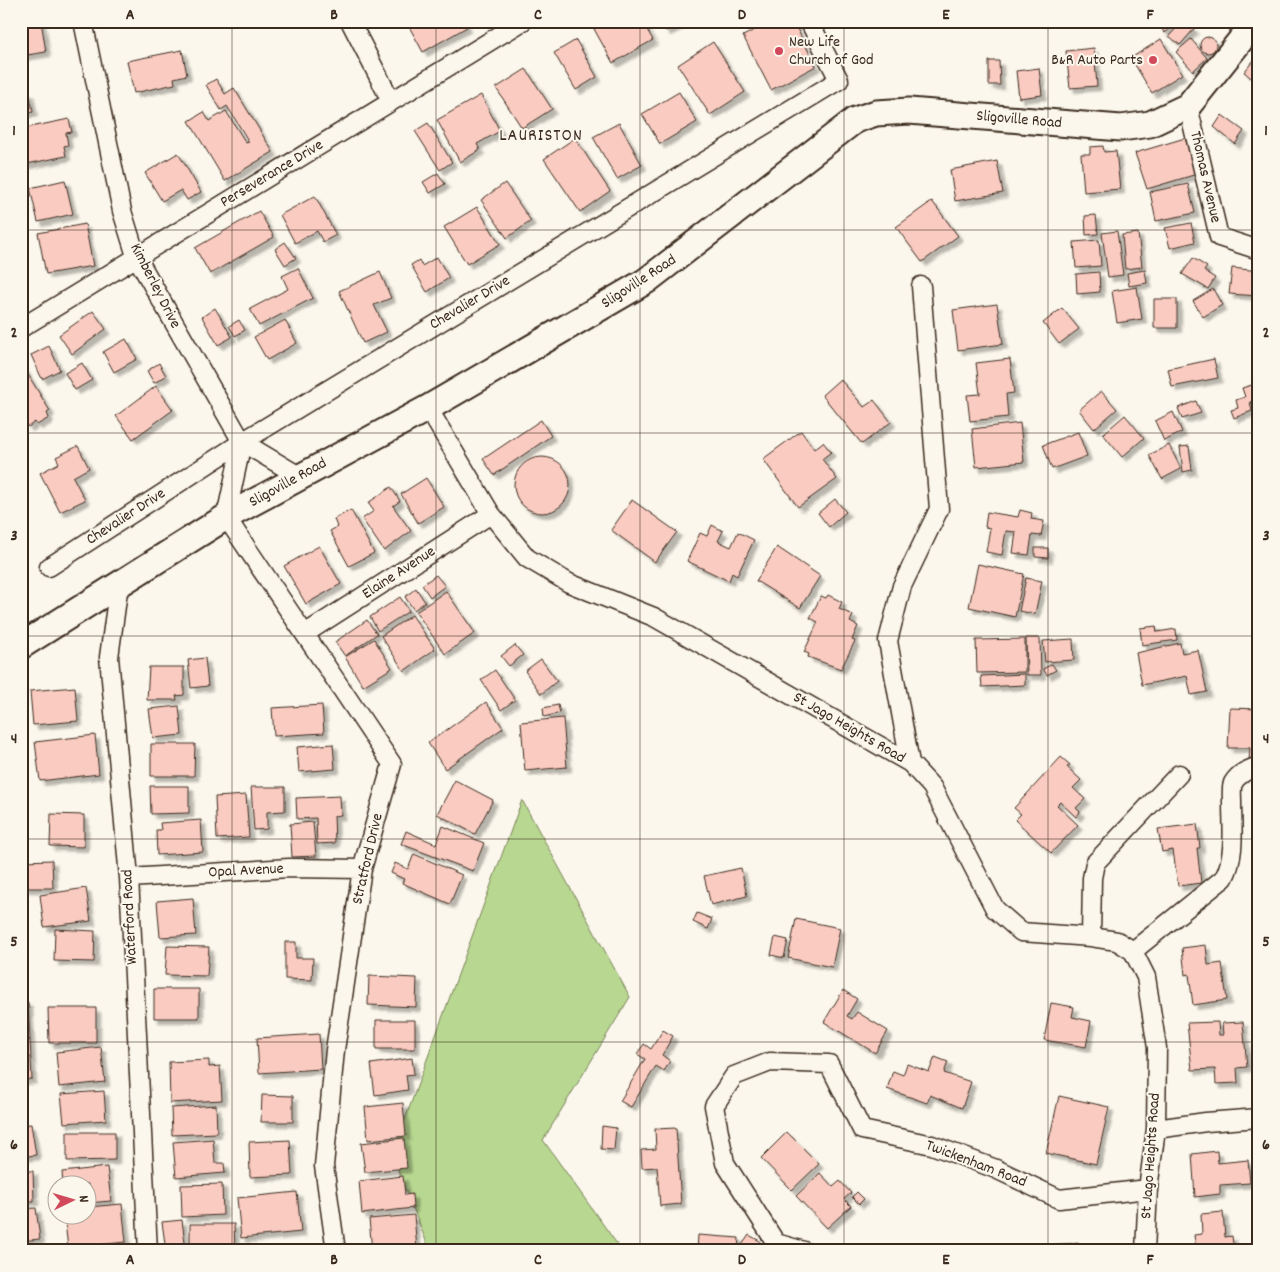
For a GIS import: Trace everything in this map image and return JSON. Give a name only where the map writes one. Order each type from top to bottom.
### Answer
[{"type":"street","name":"Kimberley Drive","points":[[83,21],[122,211],[136,256],[242,442],[299,476]]},
{"type":"street","points":[[350,21],[391,101]]},
{"type":"street","name":"Perseverance Drive","points":[[21,328],[523,21]]},
{"type":"street","name":"Chevalier Drive","points":[[49,567],[242,442],[839,80],[809,21]]},
{"type":"street","name":"Sligoville Road","points":[[21,646],[226,517],[428,408],[646,280],[855,120],[876,113],[909,111],[1121,128],[1150,124],[1188,106],[1256,21]]},
{"type":"street","name":"Thomas Avenue","points":[[1188,106],[1219,236],[1259,250]]},
{"type":"street","points":[[910,762],[888,641],[902,586],[939,509],[921,286]]},
{"type":"street","name":"St Jago Heights Road","points":[[428,408],[491,514],[527,558],[569,583],[654,617],[910,762],[932,788],[995,909],[1021,932],[1091,937],[1117,941],[1133,950],[1146,977],[1157,1048],[1156,1129],[1148,1189],[1145,1251]]},
{"type":"street","points":[[226,517],[242,442]]},
{"type":"street","name":"Elaine Avenue","points":[[306,633],[491,514]]},
{"type":"street","name":"Stratford Drive","points":[[226,517],[306,633],[392,764],[362,870],[335,1050],[324,1166],[336,1251]]},
{"type":"street","name":"Waterford Road","points":[[118,584],[110,658],[129,878],[148,1251]]},
{"type":"street","points":[[1133,950],[1224,878],[1228,870],[1232,847],[1232,784],[1238,776],[1248,769],[1259,766]]},
{"type":"street","points":[[1091,937],[1092,878],[1095,863],[1178,774]]},
{"type":"street","name":"Opal Avenue","points":[[129,878],[289,868],[362,870]]},
{"type":"street","name":"Twickenham Road","points":[[804,1251],[776,1243],[726,1163],[714,1106],[734,1076],[770,1062],[829,1064],[862,1130],[932,1145],[996,1169],[1059,1199],[1148,1189]]},
{"type":"street","points":[[1156,1129],[1206,1122],[1259,1118]]},
{"type":"green space","points":[[522,800],[630,997],[543,1140],[622,1251],[430,1251],[392,1155]]},
{"type":"building","points":[[41,21],[46,52],[21,56],[21,24]]},
{"type":"building","points":[[406,21],[464,21],[467,27],[423,52]]},
{"type":"building","points":[[607,21],[642,21],[653,40],[613,63],[594,29]]},
{"type":"building","points":[[661,21],[686,21],[666,31]]},
{"type":"building","name":"New Life Church of God","points":[[772,21],[793,21],[816,66],[771,90],[743,36]]},
{"type":"building","points":[[1155,21],[1178,21],[1165,33]]},
{"type":"building","points":[[1183,21],[1194,29],[1180,45],[1169,36]]},
{"type":"building","points":[[1205,37],[1211,37],[1216,42],[1214,51],[1205,53],[1200,48],[1200,42]]},
{"type":"building","points":[[1161,39],[1182,74],[1152,93],[1131,58]]},
{"type":"building","points":[[1191,39],[1207,58],[1193,71],[1176,52]]},
{"type":"building","points":[[576,40],[597,77],[576,90],[554,53]]},
{"type":"building","points":[[713,42],[745,92],[710,115],[678,65]]},
{"type":"building","points":[[1094,48],[1097,86],[1070,88],[1066,51]]},
{"type":"building","points":[[182,50],[187,75],[174,78],[175,84],[134,93],[127,61]]},
{"type":"building","points":[[1259,54],[1259,81],[1257,83],[1244,72]]},
{"type":"building","points":[[989,61],[999,61],[1000,85],[989,85]]},
{"type":"building","points":[[1039,68],[1042,95],[1019,98],[1016,71]]},
{"type":"building","points":[[526,69],[552,109],[522,128],[496,88]]},
{"type":"building","points":[[216,79],[225,94],[234,88],[273,152],[225,181],[189,121],[204,112],[209,121],[226,111],[246,143],[249,142],[227,106],[221,110],[206,85]]},
{"type":"building","points":[[29,92],[33,112],[21,114],[21,94]]},
{"type":"building","points":[[679,92],[697,122],[660,144],[642,114]]},
{"type":"building","points":[[481,95],[500,131],[477,144],[480,150],[460,162],[437,120]]},
{"type":"building","points":[[1222,115],[1244,131],[1235,144],[1214,127]]},
{"type":"building","points":[[69,119],[72,132],[66,133],[68,145],[64,146],[66,156],[22,165],[21,129]]},
{"type":"building","points":[[428,123],[452,162],[440,170],[415,131]]},
{"type":"building","points":[[619,123],[642,165],[617,179],[593,137]]},
{"type":"building","points":[[575,138],[610,191],[580,212],[544,159]]},
{"type":"building","points":[[1185,138],[1197,174],[1147,189],[1135,153]]},
{"type":"building","points":[[1103,146],[1104,152],[1116,151],[1120,189],[1084,192],[1081,154],[1090,154],[1090,147]]},
{"type":"building","points":[[178,153],[201,192],[187,200],[181,190],[162,201],[145,173]]},
{"type":"building","points":[[997,161],[1003,193],[955,201],[950,170]]},
{"type":"building","points":[[438,173],[445,184],[430,193],[423,182]]},
{"type":"building","points":[[65,180],[73,214],[38,222],[30,188]]},
{"type":"building","points":[[505,183],[531,221],[507,238],[481,200]]},
{"type":"building","points":[[1188,184],[1195,213],[1156,221],[1150,192]]},
{"type":"building","points":[[315,196],[336,235],[323,242],[317,231],[295,243],[280,215]]},
{"type":"building","points":[[932,201],[958,236],[922,262],[896,227]]},
{"type":"building","points":[[477,207],[500,244],[467,264],[444,227]]},
{"type":"building","points":[[259,211],[274,237],[210,274],[195,248]]},
{"type":"building","points":[[1096,215],[1098,234],[1086,235],[1085,216]]},
{"type":"building","points":[[1191,223],[1195,242],[1170,248],[1165,228]]},
{"type":"building","points":[[85,224],[93,266],[46,274],[38,233]]},
{"type":"building","points":[[1117,231],[1123,275],[1108,277],[1102,233]]},
{"type":"building","points":[[1138,233],[1142,267],[1125,269],[1122,235]]},
{"type":"building","points":[[1099,240],[1101,266],[1076,268],[1074,242]]},
{"type":"building","points":[[285,242],[296,258],[285,265],[275,249]]},
{"type":"building","points":[[437,257],[449,278],[427,292],[411,265],[419,260],[422,266]]},
{"type":"building","points":[[1193,258],[1207,267],[1204,271],[1215,278],[1208,289],[1182,274]]},
{"type":"building","points":[[298,268],[313,298],[259,326],[250,309],[288,289],[282,276]]},
{"type":"building","points":[[1232,268],[1259,271],[1259,296],[1229,294]]},
{"type":"building","points":[[1145,270],[1147,283],[1129,286],[1127,273]]},
{"type":"building","points":[[380,272],[391,298],[374,305],[387,332],[363,343],[339,291]]},
{"type":"building","points":[[1099,272],[1100,292],[1077,294],[1076,274]]},
{"type":"building","points":[[1137,287],[1142,319],[1117,323],[1112,291]]},
{"type":"building","points":[[1213,289],[1222,305],[1203,317],[1193,301]]},
{"type":"building","points":[[1154,299],[1177,299],[1177,328],[1154,328]]},
{"type":"building","points":[[997,304],[1003,344],[958,350],[953,310]]},
{"type":"building","points":[[215,308],[232,337],[218,345],[202,317]]},
{"type":"building","points":[[1062,308],[1079,329],[1059,344],[1043,323]]},
{"type":"building","points":[[93,311],[106,329],[72,354],[59,335]]},
{"type":"building","points":[[239,320],[245,330],[235,336],[229,326]]},
{"type":"building","points":[[285,320],[297,343],[267,360],[254,337]]},
{"type":"building","points":[[126,339],[137,359],[114,372],[103,352]]},
{"type":"building","points":[[49,346],[60,370],[42,379],[31,355]]},
{"type":"building","points":[[1010,359],[1014,393],[1006,394],[1008,417],[970,421],[967,395],[980,394],[976,363]]},
{"type":"building","points":[[1214,359],[1218,378],[1172,387],[1168,369]]},
{"type":"building","points":[[82,363],[92,380],[75,390],[65,373]]},
{"type":"building","points":[[159,363],[166,376],[154,383],[147,371]]},
{"type":"building","points":[[24,368],[50,411],[47,413],[49,418],[37,425],[35,422],[28,427],[21,416],[21,370]]},
{"type":"building","points":[[840,379],[864,407],[874,400],[891,422],[862,444],[822,395]]},
{"type":"building","points":[[1252,385],[1256,399],[1250,402],[1252,411],[1234,418],[1231,410],[1238,408],[1236,400],[1245,397],[1242,388]]},
{"type":"building","points":[[156,386],[173,410],[133,439],[116,416]]},
{"type":"building","points":[[1101,391],[1117,409],[1094,429],[1079,410]]},
{"type":"building","points":[[1259,400],[1259,411],[1256,412],[1252,403]]},
{"type":"building","points":[[1196,401],[1201,413],[1182,419],[1178,408]]},
{"type":"building","points":[[1173,412],[1182,432],[1164,441],[1155,421]]},
{"type":"building","points":[[1125,415],[1144,438],[1122,457],[1103,434]]},
{"type":"building","points":[[541,420],[551,436],[494,475],[483,459]]},
{"type":"building","points":[[1020,423],[1024,462],[976,467],[972,429]]},
{"type":"building","points":[[801,431],[814,449],[823,442],[831,452],[822,459],[837,479],[798,507],[763,459]]},
{"type":"building","points":[[1078,432],[1087,456],[1052,469],[1043,445]]},
{"type":"building","points":[[1169,445],[1181,469],[1162,479],[1149,455]]},
{"type":"building","points":[[78,446],[89,468],[73,477],[85,500],[60,512],[40,473],[59,463],[56,457]]},
{"type":"building","points":[[1189,446],[1192,470],[1183,472],[1180,447]]},
{"type":"building","points":[[537,457],[547,457],[562,465],[568,474],[570,485],[568,496],[562,505],[547,513],[537,513],[526,508],[519,501],[514,490],[514,480],[519,469],[526,462]]},
{"type":"building","points":[[426,478],[444,507],[418,523],[401,494]]},
{"type":"building","points":[[391,487],[400,501],[393,506],[411,531],[384,551],[362,519],[374,511],[368,503]]},
{"type":"building","points":[[835,499],[846,512],[829,527],[818,513]]},
{"type":"building","points":[[632,500],[677,532],[655,562],[611,530]]},
{"type":"building","points":[[351,510],[374,553],[349,566],[330,531],[337,527],[334,519]]},
{"type":"building","points":[[1020,510],[1032,513],[1031,519],[1044,521],[1041,536],[1032,535],[1029,555],[1013,553],[1016,532],[1006,531],[1002,555],[986,552],[990,528],[985,527],[987,512],[1018,517]]},
{"type":"building","points":[[712,525],[723,531],[718,541],[731,547],[738,532],[754,540],[737,576],[732,573],[729,581],[687,561],[700,533],[707,536]]},
{"type":"building","points":[[319,546],[341,584],[306,604],[284,566]]},
{"type":"building","points":[[777,547],[820,576],[800,608],[756,581]]},
{"type":"building","points":[[1035,548],[1048,548],[1048,558],[1035,557]]},
{"type":"building","points":[[978,564],[1024,574],[1015,617],[969,607]]},
{"type":"building","points":[[436,575],[445,586],[430,597],[422,585]]},
{"type":"building","points":[[1026,578],[1042,581],[1035,614],[1019,611]]},
{"type":"building","points":[[416,588],[425,602],[414,610],[405,597]]},
{"type":"building","points":[[446,591],[475,633],[445,654],[416,612]]},
{"type":"building","points":[[828,595],[842,602],[839,609],[853,615],[850,622],[858,626],[852,640],[855,641],[841,669],[808,657],[809,654],[804,652],[818,622],[810,618],[821,596],[826,598]]},
{"type":"building","points":[[400,597],[409,611],[378,631],[370,617]]},
{"type":"building","points":[[412,615],[435,649],[404,671],[381,636]]},
{"type":"building","points":[[367,620],[377,634],[345,656],[335,642]]},
{"type":"building","points":[[1156,626],[1157,632],[1176,629],[1177,640],[1142,645],[1140,628]]},
{"type":"building","points":[[1026,638],[1040,638],[1041,675],[1027,675]]},
{"type":"building","points":[[374,639],[392,668],[363,686],[345,657]]},
{"type":"building","points":[[1025,639],[1025,672],[977,673],[976,640]]},
{"type":"building","points":[[1073,639],[1074,660],[1045,662],[1043,641]]},
{"type":"building","points":[[1180,643],[1182,653],[1198,650],[1207,692],[1191,695],[1187,676],[1142,685],[1136,653]]},
{"type":"building","points":[[515,645],[523,655],[509,666],[501,656]]},
{"type":"building","points":[[205,658],[208,686],[191,688],[188,660]]},
{"type":"building","points":[[541,659],[557,681],[541,694],[525,671]]},
{"type":"building","points":[[1052,664],[1056,670],[1047,675],[1043,669]]},
{"type":"building","points":[[149,667],[184,667],[184,695],[176,696],[177,700],[147,700]]},
{"type":"building","points":[[495,670],[515,700],[501,710],[481,680]]},
{"type":"building","points":[[1025,674],[1025,685],[982,687],[981,676]]},
{"type":"building","points":[[75,687],[78,721],[33,725],[30,691]]},
{"type":"building","points":[[486,702],[503,728],[445,769],[428,743]]},
{"type":"building","points":[[322,705],[324,733],[274,736],[272,708]]},
{"type":"building","points":[[558,705],[560,713],[544,717],[543,708]]},
{"type":"building","points":[[179,706],[182,735],[153,738],[149,709]]},
{"type":"building","points":[[1230,708],[1259,709],[1259,760],[1249,760],[1250,748],[1228,748]]},
{"type":"building","points":[[563,718],[567,767],[525,771],[521,722]]},
{"type":"building","points":[[95,735],[99,774],[40,781],[35,742]]},
{"type":"building","points":[[151,744],[195,744],[194,776],[151,776]]},
{"type":"building","points":[[333,744],[335,769],[299,772],[297,747]]},
{"type":"building","points":[[1061,757],[1070,765],[1067,767],[1081,780],[1073,788],[1085,799],[1076,808],[1080,812],[1076,817],[1060,802],[1057,805],[1078,825],[1051,853],[1015,820],[1021,814],[1014,808]]},
{"type":"building","points":[[455,780],[493,800],[475,834],[437,814]]},
{"type":"building","points":[[1256,784],[1259,784],[1258,832]]},
{"type":"building","points":[[150,786],[189,786],[189,813],[151,814]]},
{"type":"building","points":[[251,787],[285,787],[285,811],[267,812],[267,829],[254,830]]},
{"type":"building","points":[[246,795],[249,837],[217,839],[215,797]]},
{"type":"building","points":[[340,796],[341,815],[334,816],[335,843],[317,844],[316,818],[297,819],[296,798]]},
{"type":"building","points":[[51,814],[84,815],[84,847],[50,846]]},
{"type":"building","points":[[201,820],[203,852],[157,855],[156,830],[161,830],[160,823]]},
{"type":"building","points":[[313,822],[316,856],[292,857],[290,824]]},
{"type":"building","points":[[1197,824],[1200,848],[1197,848],[1201,883],[1178,886],[1173,850],[1162,852],[1158,829]]},
{"type":"building","points":[[443,826],[484,843],[473,871],[401,844],[406,831],[436,844]]},
{"type":"building","points":[[1253,839],[1259,839],[1259,888],[1255,888]]},
{"type":"building","points":[[414,854],[462,875],[450,904],[402,883],[404,879],[391,873],[395,863],[408,869]]},
{"type":"building","points":[[52,860],[53,888],[24,888],[23,861]]},
{"type":"building","points":[[741,868],[747,896],[711,905],[704,876]]},
{"type":"building","points":[[86,888],[91,921],[44,927],[40,895]]},
{"type":"building","points":[[193,898],[196,935],[160,937],[157,901]]},
{"type":"building","points":[[697,913],[712,919],[708,929],[693,922]]},
{"type":"building","points":[[796,919],[840,928],[832,967],[788,958]]},
{"type":"building","points":[[55,929],[95,931],[94,962],[54,961]]},
{"type":"building","points":[[775,937],[788,940],[784,958],[771,955]]},
{"type":"building","points":[[285,942],[296,942],[296,958],[313,958],[312,980],[285,979]]},
{"type":"building","points":[[1206,945],[1208,965],[1222,963],[1227,1000],[1193,1005],[1189,974],[1185,975],[1182,948]]},
{"type":"building","points":[[167,946],[209,947],[207,976],[165,975]]},
{"type":"building","points":[[369,976],[417,978],[416,1007],[368,1005]]},
{"type":"building","points":[[154,989],[199,989],[199,1018],[154,1018]]},
{"type":"building","points":[[843,990],[857,999],[847,1016],[852,1019],[857,1012],[888,1031],[875,1053],[824,1022]]},
{"type":"building","points":[[21,1002],[28,1002],[30,1040],[21,1040]]},
{"type":"building","points":[[1051,1003],[1074,1007],[1072,1017],[1091,1021],[1086,1047],[1044,1040]]},
{"type":"building","points":[[48,1008],[96,1008],[96,1043],[49,1043]]},
{"type":"building","points":[[376,1020],[415,1020],[415,1049],[376,1049]]},
{"type":"building","points":[[1218,1022],[1219,1035],[1223,1035],[1222,1023],[1243,1022],[1247,1067],[1237,1068],[1238,1083],[1216,1084],[1215,1069],[1192,1070],[1187,1023]]},
{"type":"building","points":[[663,1030],[673,1036],[662,1055],[670,1061],[664,1071],[656,1066],[631,1107],[620,1101],[645,1059],[637,1054],[644,1044],[651,1049]]},
{"type":"building","points":[[319,1034],[321,1069],[259,1073],[257,1038]]},
{"type":"building","points":[[21,1040],[30,1040],[32,1079],[21,1080]]},
{"type":"building","points":[[101,1047],[105,1082],[59,1087],[56,1052]]},
{"type":"building","points":[[935,1057],[948,1062],[944,1073],[971,1082],[962,1108],[930,1095],[927,1103],[887,1089],[893,1071],[903,1075],[907,1064],[929,1072]]},
{"type":"building","points":[[412,1058],[414,1074],[406,1075],[408,1090],[375,1095],[371,1064]]},
{"type":"building","points":[[209,1060],[209,1067],[220,1066],[222,1100],[170,1103],[169,1062]]},
{"type":"building","points":[[104,1091],[106,1120],[64,1123],[61,1094]]},
{"type":"building","points":[[262,1095],[293,1096],[293,1122],[261,1122]]},
{"type":"building","points":[[1059,1096],[1109,1107],[1096,1164],[1046,1153]]},
{"type":"building","points":[[403,1103],[406,1136],[368,1140],[365,1107]]},
{"type":"building","points":[[216,1105],[217,1133],[172,1135],[171,1108]]},
{"type":"building","points":[[31,1124],[36,1155],[21,1157],[21,1125]]},
{"type":"building","points":[[602,1126],[616,1128],[614,1150],[601,1149]]},
{"type":"building","points":[[676,1128],[681,1204],[660,1206],[657,1167],[642,1168],[641,1150],[656,1149],[655,1129]]},
{"type":"building","points":[[67,1132],[115,1132],[115,1160],[67,1161]]},
{"type":"building","points":[[787,1132],[819,1164],[792,1190],[761,1158]]},
{"type":"building","points":[[404,1138],[407,1168],[365,1172],[361,1143]]},
{"type":"building","points":[[213,1139],[215,1163],[224,1163],[225,1173],[176,1177],[173,1142]]},
{"type":"building","points":[[290,1140],[292,1175],[250,1177],[249,1142]]},
{"type":"building","points":[[1217,1151],[1218,1163],[1248,1160],[1250,1183],[1220,1185],[1220,1194],[1195,1197],[1192,1154]]},
{"type":"building","points":[[107,1167],[111,1201],[98,1202],[98,1174],[62,1174],[62,1172]]},
{"type":"building","points":[[21,1171],[33,1171],[34,1201],[21,1201]]},
{"type":"building","points":[[820,1173],[833,1187],[840,1181],[851,1193],[844,1199],[851,1206],[827,1228],[796,1196]]},
{"type":"building","points":[[403,1176],[405,1195],[412,1194],[413,1208],[362,1214],[359,1181]]},
{"type":"building","points":[[222,1184],[223,1215],[182,1217],[181,1185]]},
{"type":"building","points":[[297,1192],[301,1232],[241,1238],[237,1198]]},
{"type":"building","points":[[857,1192],[864,1199],[859,1204],[852,1197]]},
{"type":"building","points":[[122,1204],[126,1242],[68,1248],[65,1224],[98,1224],[98,1206]]},
{"type":"building","points":[[36,1208],[40,1239],[21,1241],[21,1209]]},
{"type":"building","points":[[1223,1212],[1225,1237],[1232,1236],[1234,1251],[1185,1251],[1204,1249],[1196,1249],[1194,1235],[1202,1234],[1201,1214]]},
{"type":"building","points":[[414,1215],[417,1249],[372,1251],[369,1219]]},
{"type":"building","points":[[182,1220],[186,1251],[166,1251],[162,1222]]},
{"type":"building","points":[[190,1224],[234,1224],[235,1251],[190,1251]]},
{"type":"building","points":[[698,1235],[739,1238],[738,1251],[697,1251]]},
{"type":"building","points":[[749,1235],[760,1241],[754,1251],[742,1245]]},
{"type":"building","points":[[763,1243],[775,1251],[759,1251]]},
{"type":"building","points":[[1078,1243],[1078,1251],[1042,1251],[1042,1245]]},
{"type":"place","name":"New Life Church of God","points":[[779,51]]},
{"type":"place","name":"B&R Auto Parts","points":[[1153,60]]},
{"type":"district","name":"LAURISTON","points":[[541,136]]}]
